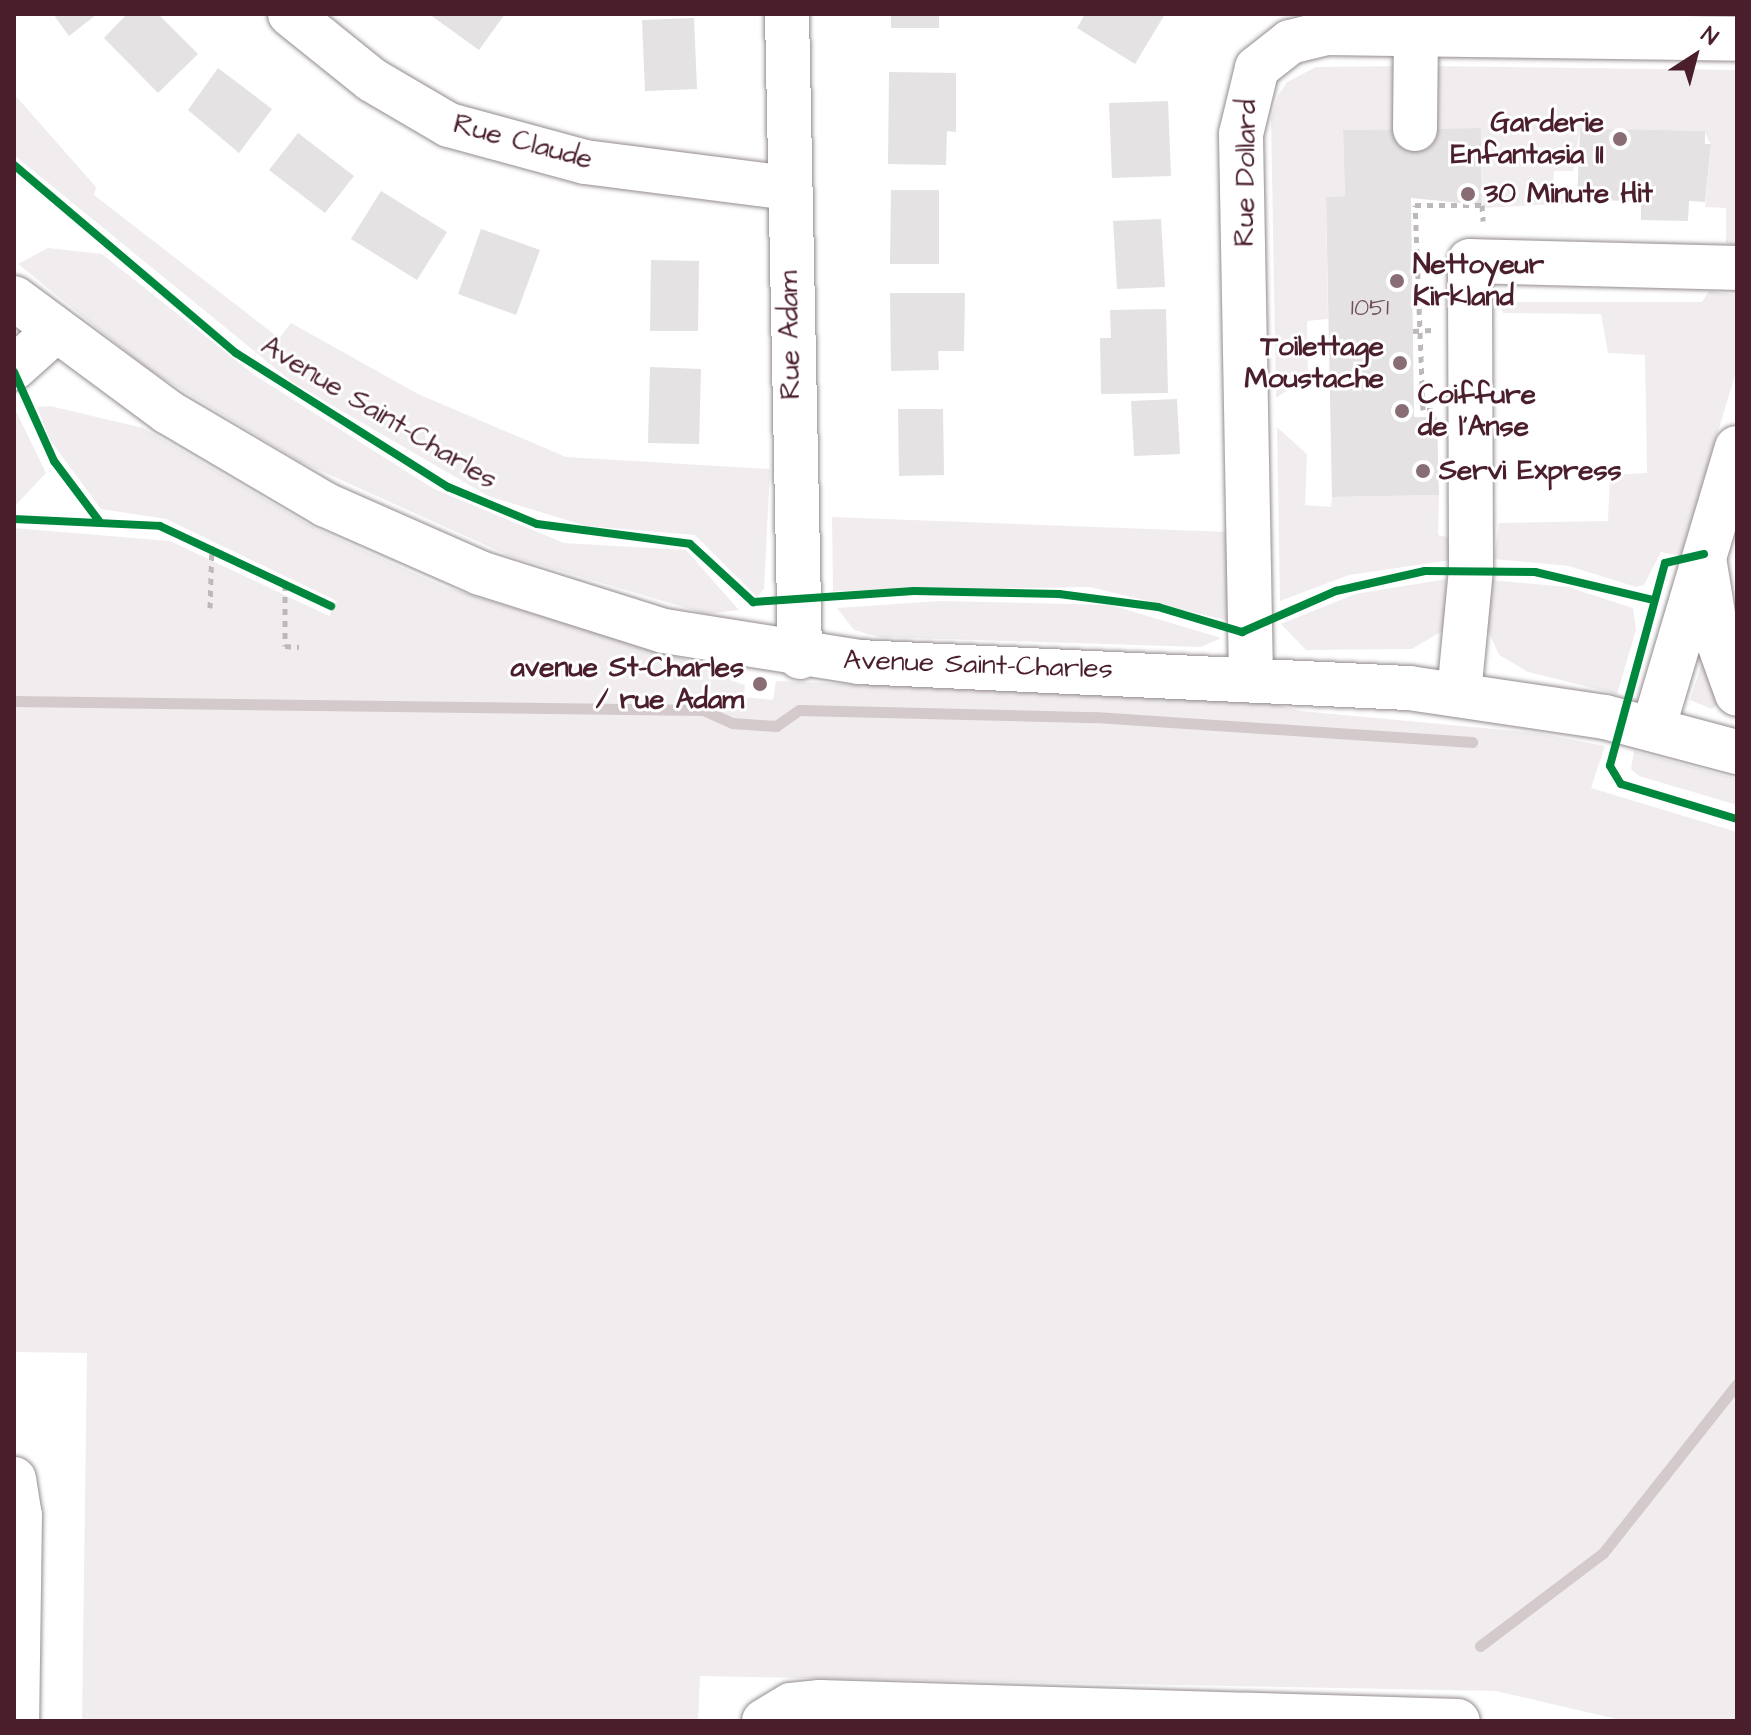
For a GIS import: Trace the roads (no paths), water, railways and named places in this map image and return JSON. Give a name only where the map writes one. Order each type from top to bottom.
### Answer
[{"type":"street","name":"Rue Claude","points":[[290,14],[372,80],[449,125],[585,162],[788,188]]},
{"type":"street","name":"Rue Adam","points":[[787,14],[788,188],[800,657]]},
{"type":"street","name":"Rue Dollard","points":[[1251,677],[1245,93],[1265,56],[1303,36],[1416,34],[1737,39]]},
{"type":"street","points":[[1415,129],[1416,34]]},
{"type":"street","points":[[1459,694],[1471,570],[1470,261],[1737,268]]},
{"type":"street","name":"Avenue Saint-Charles","points":[[14,298],[54,332],[249,462],[404,542],[624,620],[800,657],[1251,677],[1459,694],[1653,729],[1737,752]]},
{"type":"street","points":[[14,368],[54,332]]},
{"type":"street","points":[[1653,729],[1737,448]]},
{"type":"street","points":[[1704,554],[1717,638],[1737,694]]},
{"type":"street","points":[[14,1479],[20,1515],[17,1721]]},
{"type":"street","points":[[764,1721],[791,1705],[820,1702],[1458,1721]]},
{"type":"waterway","points":[[14,701],[703,710],[732,723],[776,726],[799,710],[1095,717],[1472,742]]},
{"type":"waterway","points":[[1480,1646],[1603,1553],[1737,1384]]},
{"type":"place","name":"Garderie Enfantasia II","points":[[1620,139]]},
{"type":"place","name":"30 Minute Hit","points":[[1468,194]]},
{"type":"place","name":"Nettoyeur Kirkland","points":[[1397,281]]},
{"type":"place","name":"Toilettage Moustache","points":[[1400,363]]},
{"type":"place","name":"Coiffure de l'Anse","points":[[1402,411]]},
{"type":"place","name":"Servi Express","points":[[1423,471]]},
{"type":"place","name":"avenue St-Charles / rue Adam","points":[[760,684]]}]
